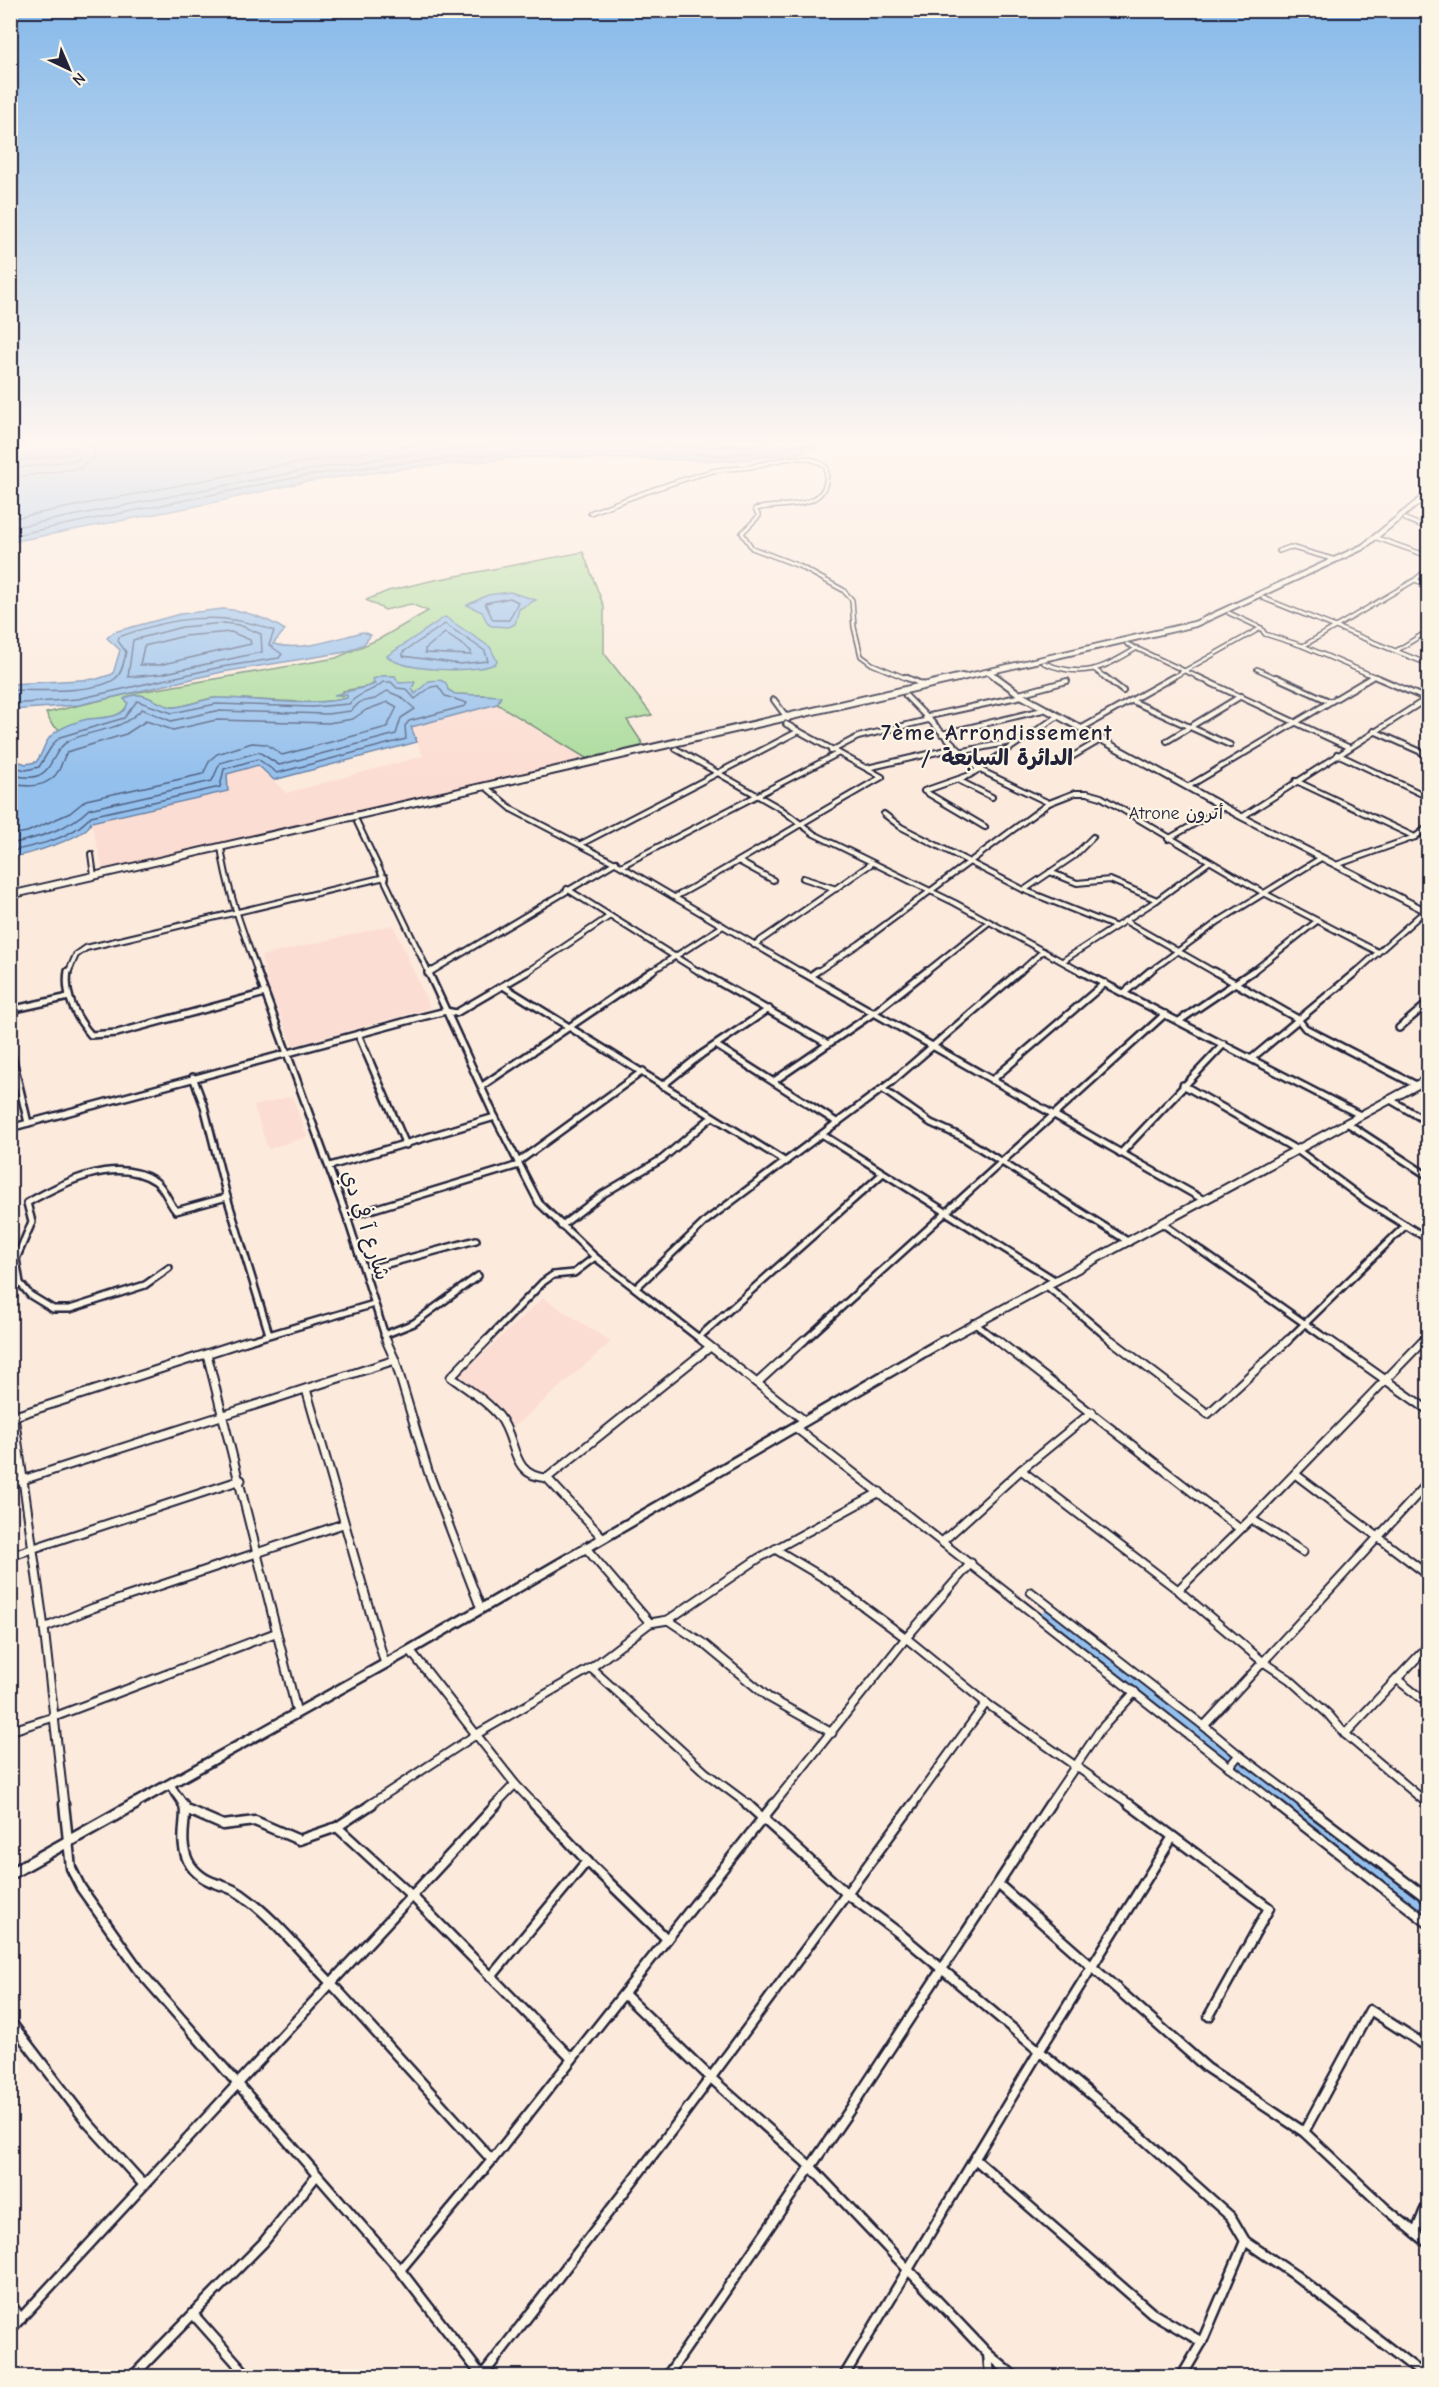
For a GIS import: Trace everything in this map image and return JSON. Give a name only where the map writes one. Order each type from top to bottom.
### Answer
[{"type":"main road","points":[[10,897],[675,749],[927,687],[1044,663],[1198,627],[1263,598],[1345,555]]},
{"type":"main road","points":[[10,897],[94,876],[357,822],[787,721],[906,696],[1195,624],[1354,555]]},
{"type":"street","points":[[771,555],[799,566],[843,590],[852,600],[854,627],[861,656],[872,664],[927,687]]},
{"type":"street","points":[[1321,555],[1336,560]]},
{"type":"street","points":[[1303,646],[1415,580],[1428,569]]},
{"type":"street","points":[[1415,580],[1428,585]]},
{"type":"street","points":[[1263,598],[1428,664]]},
{"type":"street","points":[[1229,613],[1261,628],[1265,634],[1303,646],[1428,699]]},
{"type":"street","points":[[1082,728],[1261,628]]},
{"type":"street","points":[[1396,651],[1428,631]]},
{"type":"street","points":[[1127,644],[1348,747]]},
{"type":"street","points":[[1044,663],[1070,674],[1111,664],[1137,648]]},
{"type":"street","points":[[1094,669],[1123,691]]},
{"type":"street","points":[[1257,669],[1329,701]]},
{"type":"street","points":[[991,674],[1020,695],[1242,817],[1427,910],[1251,1059]]},
{"type":"street","points":[[1189,786],[1374,676]]},
{"type":"street","points":[[831,751],[858,737],[1066,681]]},
{"type":"street","points":[[906,696],[978,770],[1049,803]]},
{"type":"street","points":[[1167,741],[1241,696]]},
{"type":"street","points":[[1242,817],[1348,747],[1428,699]]},
{"type":"street","points":[[675,897],[740,862],[799,823],[882,777],[798,732],[787,721],[774,700]]},
{"type":"street","points":[[1132,701],[1230,745]]},
{"type":"street","points":[[942,734],[1047,709]]},
{"type":"street","points":[[985,827],[924,791],[958,780],[978,770],[1058,716]]},
{"type":"street","points":[[1374,731],[1428,756]]},
{"type":"street","points":[[581,844],[798,732]]},
{"type":"street","points":[[1068,759],[1102,739]]},
{"type":"street","points":[[959,752],[1023,740]]},
{"type":"street","points":[[867,768],[955,748]]},
{"type":"street","points":[[675,749],[871,864],[932,891],[1360,1115]]},
{"type":"street","points":[[621,866],[837,754]]},
{"type":"street","points":[[1337,754],[1428,797]]},
{"type":"street","points":[[958,780],[992,797]]},
{"type":"street","points":[[1296,781],[1415,837]]},
{"type":"street","points":[[487,790],[513,810],[616,862],[754,945],[1204,1200]]},
{"type":"street","points":[[810,976],[932,891],[1049,803],[1078,791],[1089,792],[1132,814],[1168,839],[1262,892],[1378,952]]},
{"type":"street","points":[[1168,839],[1224,807]]},
{"type":"street","points":[[884,814],[901,827],[1024,890],[1114,926]]},
{"type":"street","points":[[357,822],[385,877],[495,1117],[539,1203],[595,1257],[805,1421]]},
{"type":"street","points":[[1336,866],[1415,837],[1428,827]]},
{"type":"street","points":[[1024,890],[1074,856],[1093,837]]},
{"type":"street","name":"شارع آ في دي","points":[[222,849],[224,870],[236,913],[330,1166],[384,1335],[395,1360],[428,1472],[481,1609]]},
{"type":"street","points":[[91,854],[94,876]]},
{"type":"street","points":[[1124,993],[1152,969],[1262,892],[1321,858]]},
{"type":"street","points":[[428,973],[616,862]]},
{"type":"street","points":[[740,862],[773,880]]},
{"type":"street","points":[[1064,960],[1157,900],[1209,862]]},
{"type":"street","points":[[754,945],[871,864]]},
{"type":"street","points":[[1050,872],[1077,883],[1110,880],[1157,900]]},
{"type":"street","points":[[265,993],[117,1033],[91,1035],[84,1028],[69,997],[68,965],[80,950],[385,877]]},
{"type":"street","points":[[803,878],[836,889]]},
{"type":"street","points":[[567,890],[718,983],[828,1044]]},
{"type":"street","points":[[10,1128],[193,1077],[446,1011],[456,1013],[503,986],[610,916]]},
{"type":"street","points":[[1125,921],[1298,1019],[1305,1028],[1416,1085]]},
{"type":"street","points":[[1179,1021],[1236,984],[1317,921]]},
{"type":"street","points":[[774,1081],[875,1012],[988,922]]},
{"type":"street","points":[[482,1086],[573,1027],[674,955],[723,926]]},
{"type":"street","points":[[636,1287],[710,1219],[882,1089],[967,1019],[1043,951]]},
{"type":"street","points":[[992,1080],[1105,983]]},
{"type":"street","points":[[503,986],[573,1027],[643,1071],[662,1086],[786,1162]]},
{"type":"street","points":[[10,1011],[69,997]]},
{"type":"street","points":[[1399,1028],[1428,1003]]},
{"type":"street","points":[[662,1086],[769,1010]]},
{"type":"street","points":[[757,1383],[1164,1014]]},
{"type":"street","points":[[358,1034],[406,1145]]},
{"type":"street","points":[[1120,1154],[1224,1044]]},
{"type":"street","points":[[717,1046],[838,1123]]},
{"type":"street","points":[[10,1047],[28,1123]]},
{"type":"street","points":[[347,1217],[519,1163],[643,1071]]},
{"type":"street","points":[[193,1077],[204,1106],[227,1197],[269,1334]]},
{"type":"street","points":[[10,1874],[410,1650],[974,1323],[1163,1224],[1428,1079]]},
{"type":"street","points":[[1183,1085],[1297,1150],[1366,1201],[1428,1239]]},
{"type":"street","points":[[882,1089],[931,1123],[1001,1162],[1129,1242]]},
{"type":"street","points":[[1389,1099],[1428,1122]]},
{"type":"street","points":[[330,1166],[495,1117]]},
{"type":"street","points":[[561,1226],[603,1194],[662,1159],[712,1117]]},
{"type":"street","points":[[1347,1123],[1428,1176]]},
{"type":"street","points":[[822,1135],[881,1175],[946,1211],[1056,1281]]},
{"type":"street","points":[[170,1268],[145,1285],[70,1309],[53,1309],[30,1295],[20,1282],[13,1260],[33,1222],[27,1203],[55,1186],[99,1172],[138,1173],[154,1180],[167,1193],[176,1211],[227,1197]]},
{"type":"street","points":[[699,1337],[881,1175]]},
{"type":"street","points":[[1163,1224],[1428,1410]]},
{"type":"street","points":[[1047,1286],[1108,1338],[1208,1414],[1304,1323],[1360,1274],[1406,1225]]},
{"type":"street","points":[[365,1270],[476,1240]]},
{"type":"street","points":[[595,1257],[574,1273],[553,1275],[543,1282],[451,1377],[500,1416],[506,1425],[515,1453],[527,1474],[535,1479],[547,1478],[657,1392],[710,1347]]},
{"type":"street","points":[[384,1335],[414,1323],[478,1276]]},
{"type":"street","points":[[374,1304],[269,1334],[12,1417],[44,1628],[71,1868],[81,1888],[142,1974],[399,2270],[482,2376],[712,2079],[846,1893],[879,1855],[986,1703]]},
{"type":"street","points":[[974,1323],[1092,1412],[1240,1529]]},
{"type":"street","points":[[1178,1590],[1251,1519],[1428,1336]]},
{"type":"street","points":[[207,1354],[241,1480],[256,1554],[297,1714]]},
{"type":"street","points":[[10,1484],[395,1360]]},
{"type":"street","points":[[306,1389],[385,1664]]},
{"type":"street","points":[[943,1541],[1021,1470],[1092,1412]]},
{"type":"street","points":[[796,1428],[1428,1923]]},
{"type":"street","points":[[1021,1470],[1178,1590],[1262,1661],[1297,1686],[1328,1714],[1345,1734],[1428,1804]]},
{"type":"street","points":[[1295,1474],[1428,1575]]},
{"type":"street","points":[[547,1478],[574,1511],[603,1538]]},
{"type":"street","points":[[10,1556],[241,1480]]},
{"type":"street","points":[[1204,1726],[1428,1483]]},
{"type":"street","points":[[170,1785],[186,1809],[223,1825],[255,1821],[299,1840],[337,1827],[477,1734],[591,1668],[650,1623],[668,1620],[775,1549],[880,1492]]},
{"type":"street","points":[[1251,1519],[1303,1552]]},
{"type":"street","points":[[44,1628],[93,1608],[343,1524]]},
{"type":"street","points":[[585,1548],[650,1623]]},
{"type":"street","points":[[775,1549],[829,1581],[906,1638],[986,1703],[1076,1765],[1269,1908],[1209,2016]]},
{"type":"street","points":[[399,2270],[492,2160],[906,1638],[971,1563]]},
{"type":"street","points":[[1031,1592],[1428,1899]]},
{"type":"street","points":[[668,1620],[690,1631],[763,1694],[832,1733]]},
{"type":"street","points":[[10,1731],[54,1717],[275,1633]]},
{"type":"street","points":[[1345,1734],[1428,1646]]},
{"type":"street","points":[[410,1650],[515,1784],[587,1861],[667,1939]]},
{"type":"street","points":[[591,1668],[706,1773],[765,1818],[790,1845],[846,1893],[1040,2050],[1231,2217],[1245,2241],[1295,2275],[1425,2376]]},
{"type":"street","points":[[1398,1680],[1428,1704]]},
{"type":"street","points":[[667,2376],[811,2167],[1076,1765],[1100,1730],[1135,1692]]},
{"type":"street","points":[[1229,1767],[1239,1755]]},
{"type":"street","points":[[10,2330],[515,1784]]},
{"type":"street","points":[[186,1809],[180,1828],[181,1843],[192,1867],[215,1885],[241,1893],[331,1983],[401,2063],[492,2160]]},
{"type":"street","points":[[337,1827],[412,1896],[572,2059]]},
{"type":"street","points":[[844,2376],[1040,2050],[1172,1838]]},
{"type":"street","points":[[491,1977],[587,1861]]},
{"type":"street","points":[[998,1884],[1207,2067],[1304,2132],[1383,2206],[1428,2243]]},
{"type":"street","points":[[624,1994],[712,2079],[811,2167],[988,2354],[1014,2376]]},
{"type":"street","points":[[1304,2132],[1370,2010],[1428,2047]]},
{"type":"street","points":[[10,2026],[13,2025],[28,2042],[87,2122],[143,2184]]},
{"type":"street","points":[[975,2159],[1152,2313],[1202,2342]]},
{"type":"street","points":[[134,2376],[263,2243],[317,2175]]},
{"type":"street","points":[[1416,2232],[1428,2202]]},
{"type":"street","points":[[1182,2376],[1202,2342],[1245,2241]]},
{"type":"street","points":[[10,2303],[21,2319]]},
{"type":"street","points":[[193,2314],[248,2376]]},
{"type":"street","points":[[988,2354],[990,2376]]},
{"type":"shaded area","points":[[497,704],[589,760],[103,869],[91,822],[228,791],[227,774],[258,765],[286,793],[423,756],[411,727]]},
{"type":"shaded area","points":[[393,925],[430,1008],[293,1046],[270,992],[261,956]]},
{"type":"shaded area","points":[[292,1096],[307,1137],[268,1149],[254,1106]]},
{"type":"shaded area","points":[[543,1298],[611,1342],[514,1427],[460,1375]]},
{"type":"green space","points":[[565,555],[584,555],[604,607],[604,653],[652,715],[627,720],[645,747],[589,760],[497,704],[501,696],[455,694],[446,688],[415,694],[412,688],[414,682],[398,683],[395,676],[382,676],[370,686],[343,691],[341,696],[347,695],[348,698],[334,701],[212,698],[172,707],[143,695],[137,695],[124,699],[128,703],[117,715],[80,721],[60,730],[52,725],[46,713],[128,694],[336,658],[381,638],[428,611],[411,604],[385,610],[366,600],[388,591]]},
{"type":"water","points":[[510,592],[536,600],[519,609],[515,624],[509,627],[488,624],[482,612],[467,605],[488,595]]},
{"type":"water","points":[[223,609],[255,616],[285,630],[273,644],[284,646],[307,646],[363,632],[371,635],[364,644],[346,652],[222,672],[79,705],[11,710],[11,684],[97,679],[113,674],[120,650],[107,638],[114,632],[180,614]]},
{"type":"water","points":[[445,617],[490,647],[497,661],[495,664],[456,670],[422,668],[395,661],[387,656]]},
{"type":"water","points":[[395,676],[399,683],[415,682],[412,688],[415,694],[429,681],[440,680],[446,683],[448,690],[455,694],[501,696],[497,704],[411,727],[417,742],[274,780],[258,765],[227,774],[228,791],[91,822],[88,828],[69,839],[43,849],[11,857],[11,759],[26,764],[36,762],[50,737],[65,727],[84,720],[117,715],[128,703],[124,699],[130,696],[148,697],[171,707],[217,698],[282,702],[332,701],[347,698],[347,695],[334,695],[370,686],[375,684],[373,679]]},
{"type":"waterway","points":[[1046,1614],[1228,1756]]},
{"type":"waterway","points":[[1239,1763],[1293,1805]]},
{"type":"waterway","points":[[1291,1804],[1328,1833]]},
{"type":"waterway","points":[[1335,1838],[1428,1909]]},
{"type":"district","name":"7ème Arrondissement / الدائرة السابعة","points":[[997,744]]},
{"type":"district","name":"Atrone أترون","points":[[1176,813]]}]
